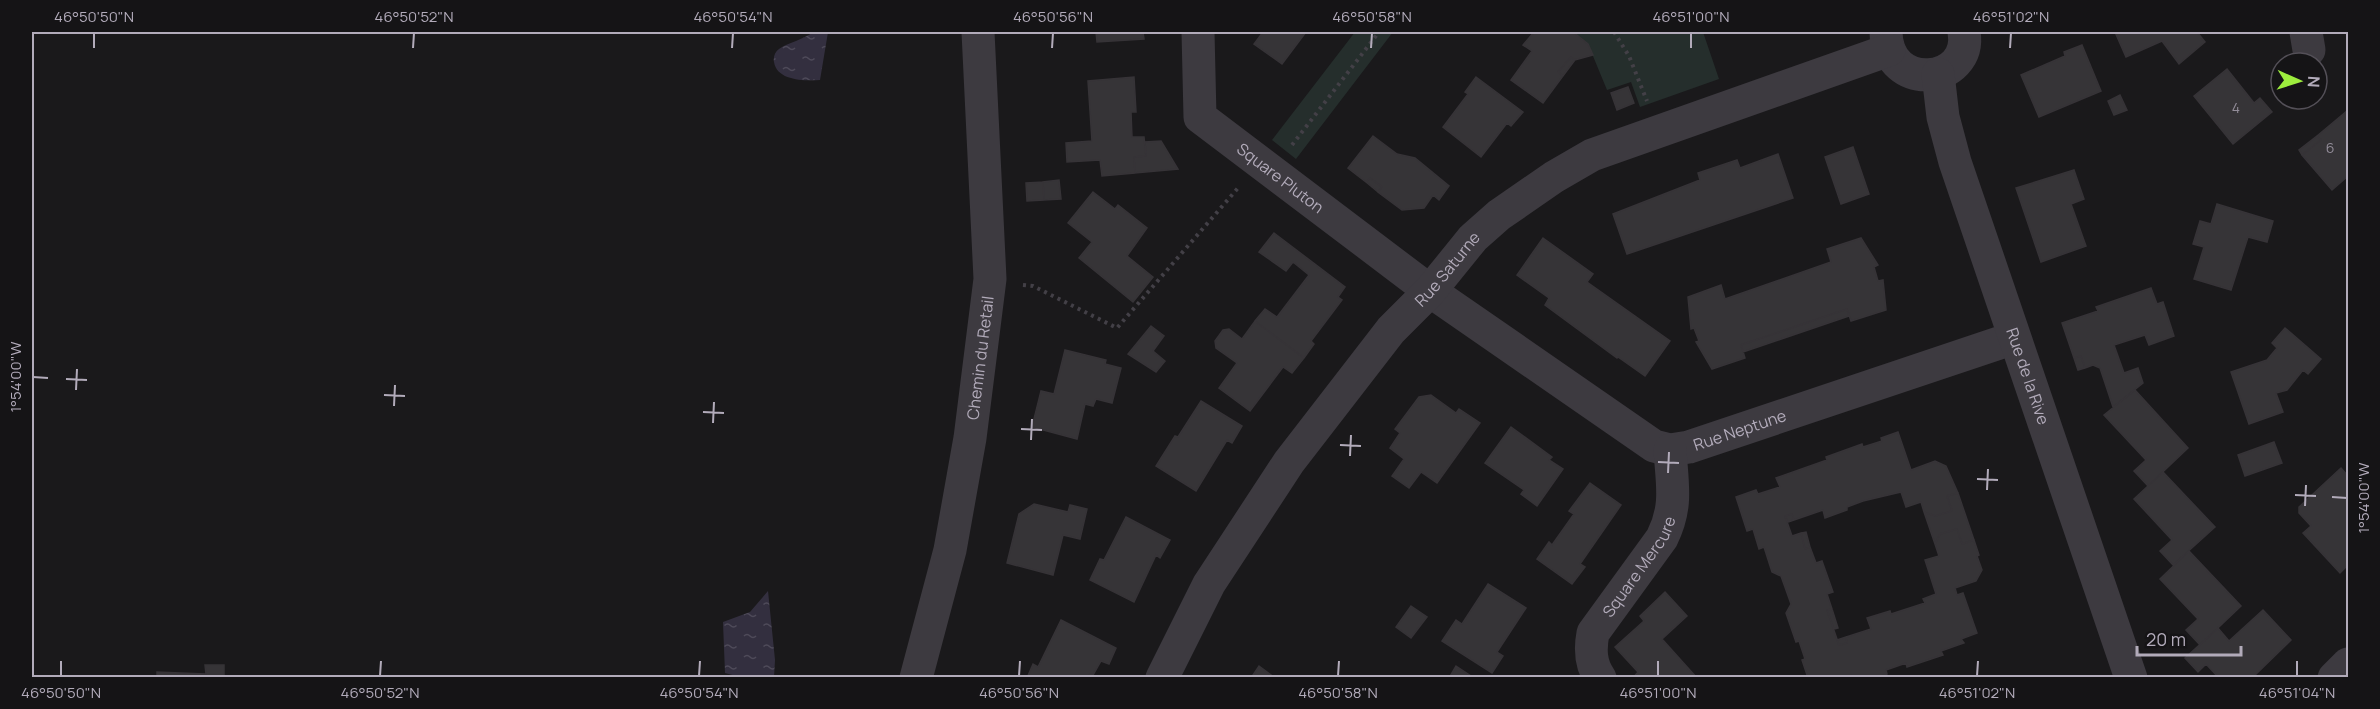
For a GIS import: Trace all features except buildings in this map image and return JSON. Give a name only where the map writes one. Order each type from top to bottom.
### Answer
[{"type":"street","name":"Chemin du Retail","points":[[916,678],[950,550],[970,438],[990,279],[978,32]]},
{"type":"street","name":"Square Pluton","points":[[1198,32],[1200,117],[1430,291]]},
{"type":"street","points":[[1888,41],[1895,61],[1903,69],[1927,76],[1938,74],[1958,59],[1963,48],[1964,32]]},
{"type":"street","name":"Rue Saturne","points":[[1162,678],[1209,584],[1289,462],[1391,330],[1430,291],[1473,238],[1499,215],[1554,177],[1592,155],[1888,41]]},
{"type":"street","name":"Rue de la Rive","points":[[1938,74],[1943,117],[1955,162],[2132,678]]},
{"type":"street","name":"Rue Neptune","points":[[1430,291],[1636,435],[1654,446],[1670,450],[1689,447],[2014,338]]},
{"type":"street","name":"Square Mercure","points":[[1600,678],[1594,669],[1590,647],[1593,633],[1662,538],[1670,523],[1673,507],[1670,450]]},
{"type":"street","points":[[2334,678],[2349,664]]},
{"type":"path","points":[[990,279],[1033,286],[1116,328],[1266,167],[1379,32]]},
{"type":"path","points":[[1614,32],[1629,56],[1657,130]]},
{"type":"shaded area","points":[[1355,32],[1393,32],[1296,159],[1272,140]]},
{"type":"shaded area","points":[[1573,32],[1703,32],[1719,79],[1640,107],[1631,82],[1607,90],[1588,44]]},
{"type":"water","points":[[813,32],[828,32],[820,80],[792,78],[780,73],[774,62],[776,52]]},
{"type":"water","points":[[768,591],[775,660],[774,677],[740,677],[725,673],[723,622],[750,612]]}]
